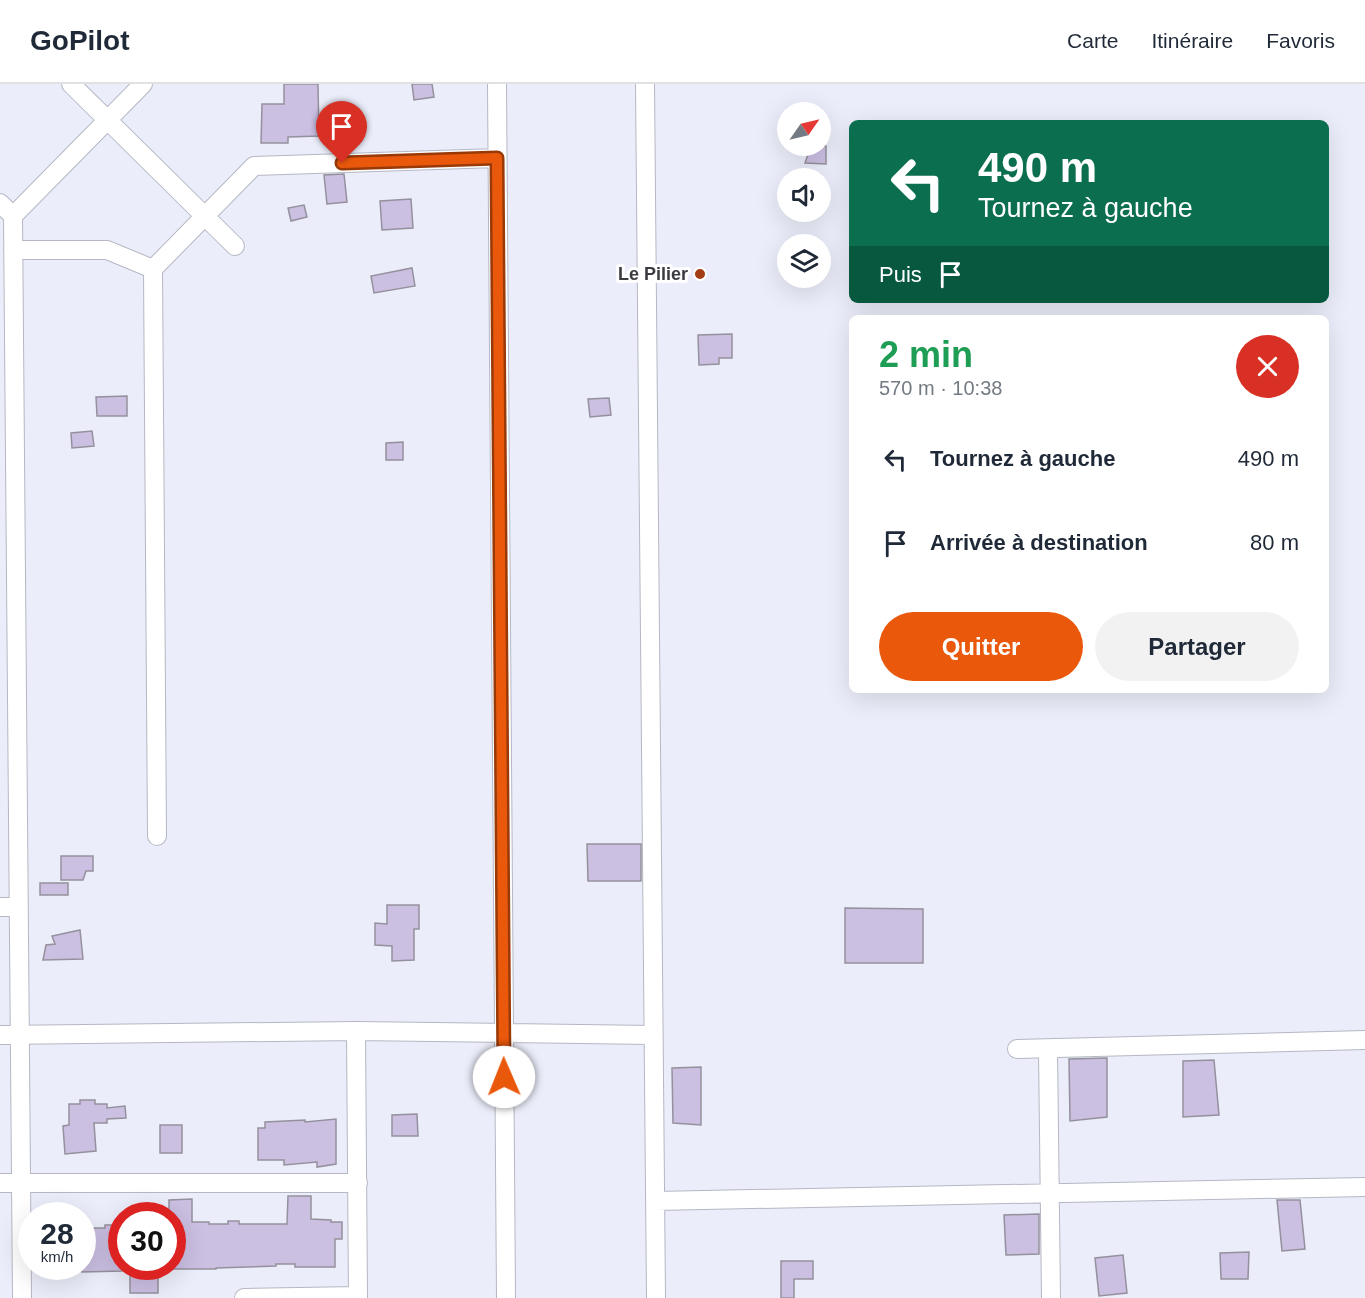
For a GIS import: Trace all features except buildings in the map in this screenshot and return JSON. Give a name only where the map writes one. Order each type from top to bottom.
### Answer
[{"type":"street","points":[[71,84],[235,246]]},
{"type":"street","points":[[13,216],[143,84]]},
{"type":"street","points":[[497,84],[506,1298]]},
{"type":"street","points":[[645,84],[656,1298]]},
{"type":"street","points":[[157,836],[153,268],[254,166],[497,158]]},
{"type":"street","points":[[0,202],[13,216],[13,250],[7,270],[8,499],[19,907],[22,1298]]},
{"type":"street","points":[[13,250],[107,250],[153,268]]},
{"type":"street","points":[[0,907],[19,907]]},
{"type":"street","points":[[0,1035],[357,1031],[653,1035]]},
{"type":"street","points":[[244,1298],[358,1297],[357,1031]]},
{"type":"street","points":[[1017,1049],[1365,1040]]},
{"type":"street","points":[[1048,1049],[1051,1298]]},
{"type":"street","points":[[0,1183],[358,1183]]},
{"type":"street","points":[[655,1201],[1365,1187]]},
{"type":"place","name":"Le Pilier","points":[[700,274]]},
{"type":"route","points":[[342,163],[497,158],[504,1077]]}]
